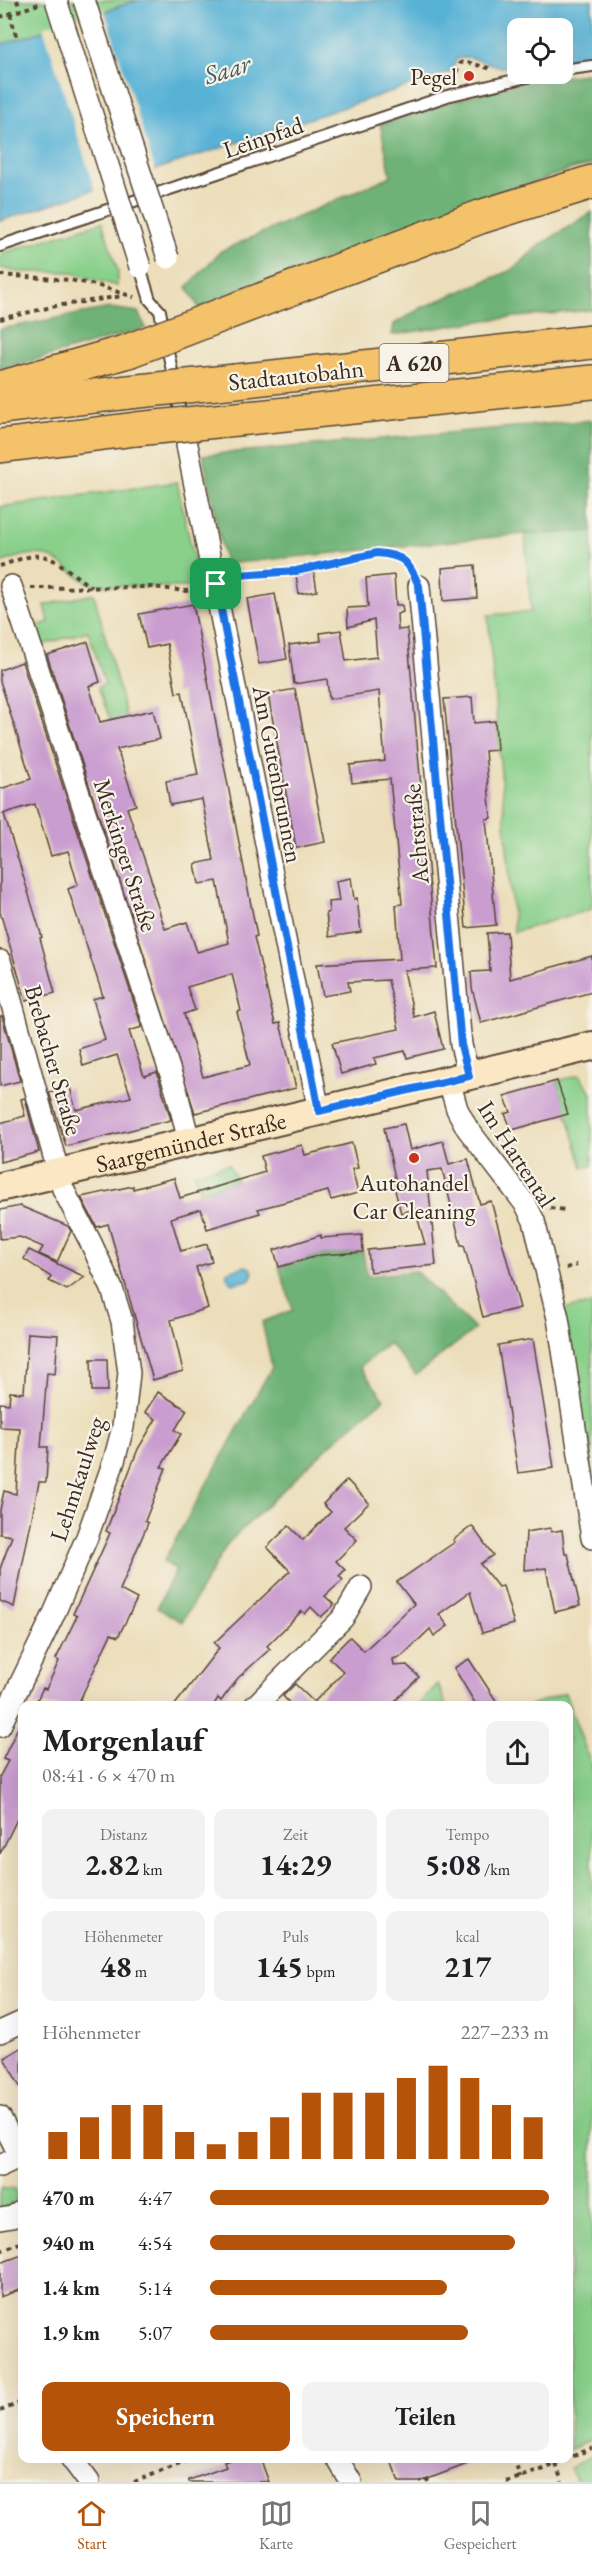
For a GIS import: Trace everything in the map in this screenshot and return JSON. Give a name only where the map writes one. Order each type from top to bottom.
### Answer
[{"type":"highway","points":[[0,388],[128,351],[480,217],[592,182]]},
{"type":"highway","name":"Stadtautobahn","points":[[0,407],[592,342]]},
{"type":"highway","name":"Stadtautobahn","points":[[0,446],[136,429],[588,384]]},
{"type":"street","points":[[84,0],[168,258]]},
{"type":"street","points":[[49,2],[140,267]]},
{"type":"street","name":"Am Gutenbrunnen","points":[[187,446],[319,1111]]},
{"type":"street","name":"Merkinger Straße","points":[[11,586],[177,1093],[189,1141]]},
{"type":"street","name":"Achtstraße","points":[[419,586],[461,1045],[459,1078]]},
{"type":"street","name":"Brebacher Straße","points":[[0,961],[58,1172]]},
{"type":"street","name":"Saargemünder Straße","points":[[0,1187],[592,1046]]},
{"type":"street","name":"Im Hartental","points":[[459,1078],[457,1109],[467,1128],[526,1205],[534,1221],[558,1318],[592,1538]]},
{"type":"street","name":"Lehmkaulweg","points":[[0,1726],[53,1616],[87,1537],[114,1461],[127,1398],[127,1348],[112,1288],[63,1191],[58,1172]]},
{"type":"street","points":[[260,1701],[343,1618],[361,1587]]},
{"type":"street","points":[[0,2032],[18,2024]]},
{"type":"street","points":[[0,2117],[18,2151]]},
{"type":"street","points":[[0,2166],[18,2159]]},
{"type":"street","points":[[0,2219],[18,2213]]},
{"type":"street","points":[[75,2463],[89,2482]]},
{"type":"street","points":[[340,2463],[351,2482]]},
{"type":"lane","points":[[573,69],[592,66]]},
{"type":"lane","name":"Leinpfad","points":[[0,246],[447,96],[478,86],[507,80]]},
{"type":"lane","points":[[140,267],[150,300],[160,311],[187,446]]},
{"type":"path","points":[[17,0],[20,10]]},
{"type":"path","points":[[0,17],[49,2]]},
{"type":"path","points":[[10,14],[17,39]]},
{"type":"path","points":[[0,275],[70,280],[96,285],[125,296],[150,300]]},
{"type":"path","points":[[0,319],[56,306],[125,296]]},
{"type":"path","points":[[11,586],[152,587],[186,591],[216,584],[238,575],[296,571],[377,553],[392,554],[406,561],[419,586]]},
{"type":"path","points":[[0,566],[28,557],[42,556],[54,561],[92,587]]},
{"type":"path","points":[[0,2250],[18,2243]]},
{"type":"path","points":[[0,2411],[18,2404]]},
{"type":"path","points":[[573,2456],[592,2448]]},
{"type":"path","points":[[134,2482],[182,2463]]},
{"type":"path","points":[[515,2463],[520,2478]]},
{"type":"path","points":[[506,2482],[556,2464],[562,2482]]},
{"type":"green space","points":[[0,0],[139,0],[0,45]]},
{"type":"green space","points":[[592,73],[592,165],[575,168],[472,204],[199,308],[187,287],[221,251],[391,176],[380,124],[517,84],[573,84],[573,76]]},
{"type":"green space","points":[[592,212],[592,310],[486,320],[392,335],[394,324],[421,308],[514,269],[538,246]]},
{"type":"green space","points":[[102,222],[118,271],[117,286],[69,272],[18,272],[0,268],[0,254]]},
{"type":"green space","points":[[110,308],[138,312],[146,328],[0,368],[0,329]]},
{"type":"green space","points":[[592,420],[592,531],[525,534],[225,564],[203,455]]},
{"type":"green space","points":[[177,482],[198,578],[196,586],[143,587],[91,584],[51,557],[36,554],[0,563],[0,507]]},
{"type":"green space","points":[[592,531],[592,909],[514,932],[488,615],[531,612],[525,534]]},
{"type":"green space","points":[[94,594],[126,716],[111,722],[98,687],[105,684],[88,631],[42,645],[37,626],[49,622],[45,605]]},
{"type":"green space","points":[[579,1075],[592,1093],[592,1166],[583,1167],[557,1081]]},
{"type":"green space","points":[[228,1164],[237,1180],[200,1192],[194,1173]]},
{"type":"green space","points":[[363,1252],[367,1276],[415,1271],[475,1329],[416,1375],[389,1343],[360,1367],[384,1399],[331,1444],[228,1543],[182,1622],[157,1608],[176,1569],[163,1562],[272,1367],[262,1322],[293,1310],[279,1267],[321,1255]]},
{"type":"green space","points":[[592,1304],[592,1492],[563,1309]]},
{"type":"green space","points":[[438,1684],[444,1701],[422,1701]]},
{"type":"green space","points":[[565,1693],[568,1701],[542,1701]]},
{"type":"green space","points":[[573,1715],[592,1767],[592,2439],[573,2448]]},
{"type":"green space","points":[[0,2187],[15,2189],[17,2196],[15,2202],[10,2206],[0,2209]]},
{"type":"green space","points":[[592,2456],[592,2482],[577,2482],[570,2468]]},
{"type":"water","name":"Saar","points":[[139,0],[592,0],[592,56],[573,59],[573,18],[507,18],[507,66],[502,67],[468,57],[457,59],[451,72],[0,221],[0,45]]},
{"type":"water","points":[[245,1266],[251,1268],[253,1272],[250,1280],[232,1284],[226,1275],[228,1271]]},
{"type":"pier","points":[[104,8],[156,173],[96,193],[43,27]]},
{"type":"building","points":[[475,565],[477,598],[443,601],[442,568]]},
{"type":"building","points":[[314,572],[317,591],[299,594],[296,575]]},
{"type":"building","points":[[394,575],[396,605],[402,605],[403,612],[397,614],[398,630],[407,629],[437,968],[404,970],[414,1017],[434,1011],[443,1049],[407,1058],[405,1051],[374,1058],[376,1064],[341,1074],[332,1043],[399,1029],[388,980],[348,982],[350,991],[323,996],[317,964],[400,959],[396,905],[402,904],[390,779],[352,783],[350,765],[385,761],[379,691],[329,699],[327,679],[294,684],[289,645],[321,641],[320,633],[341,630],[346,661],[377,657],[374,620],[348,627],[347,608],[368,607],[366,578]]},
{"type":"building","points":[[275,594],[287,659],[259,664],[247,599]]},
{"type":"building","points":[[193,604],[257,936],[254,937],[275,1024],[280,1023],[296,1088],[195,1113],[47,655],[88,642],[100,682],[89,686],[100,722],[153,710],[160,739],[117,749],[136,805],[127,808],[165,929],[187,922],[197,952],[229,943],[217,881],[199,884],[195,864],[214,860],[202,799],[170,805],[166,781],[198,775],[182,692],[176,693],[167,644],[147,648],[139,614]],"holes":[[[232,974],[241,1011],[237,1012],[250,1065],[203,1077],[184,1014],[195,1010],[187,987]]]},
{"type":"building","points":[[22,662],[142,1027],[129,1031],[144,1076],[157,1072],[171,1120],[66,1146],[49,1092],[70,1087],[76,1110],[131,1097],[117,1055],[83,1066],[79,1049],[105,1040],[93,999],[103,996],[68,889],[78,885],[68,851],[51,856],[35,804],[2,814],[4,814],[42,937],[40,938],[55,993],[26,1001],[0,912],[0,789],[31,779],[0,681],[0,670]]},
{"type":"building","points":[[295,689],[325,842],[296,848],[268,694]]},
{"type":"building","points":[[472,697],[474,723],[495,721],[497,750],[485,751],[491,818],[486,819],[496,925],[466,928],[444,699]]},
{"type":"building","points":[[351,878],[354,899],[357,898],[361,932],[329,937],[326,913],[329,912],[328,902],[339,901],[336,881]]},
{"type":"building","points":[[507,932],[510,979],[592,956],[592,992],[481,1023],[472,988],[471,972],[490,971],[487,933]]},
{"type":"building","points":[[0,1016],[2,1016],[20,1081],[0,1086]]},
{"type":"building","points":[[557,1081],[568,1114],[512,1130],[505,1114],[511,1112],[504,1096]]},
{"type":"building","points":[[25,1098],[39,1152],[0,1162],[0,1123],[25,1116],[21,1099]]},
{"type":"building","points":[[404,1124],[410,1150],[443,1141],[449,1164],[468,1159],[480,1204],[491,1201],[520,1308],[483,1317],[464,1245],[461,1245],[442,1169],[427,1171],[436,1265],[370,1272],[368,1250],[425,1244],[415,1209],[401,1213],[392,1179],[395,1178],[384,1128]]},
{"type":"building","points":[[352,1143],[358,1168],[352,1169],[358,1193],[331,1200],[328,1191],[258,1209],[260,1213],[207,1229],[201,1209],[171,1218],[181,1251],[207,1244],[212,1262],[196,1267],[208,1308],[171,1320],[183,1371],[153,1380],[108,1224],[97,1227],[81,1197],[133,1186],[133,1189],[174,1178],[180,1198],[265,1172],[261,1156],[302,1145],[305,1155]]},
{"type":"building","points":[[20,1206],[68,1226],[71,1231],[57,1262],[39,1254],[43,1247],[20,1237],[0,1239],[0,1210]]},
{"type":"building","points":[[321,1235],[321,1238],[362,1235],[363,1252],[321,1255],[279,1267],[274,1250]]},
{"type":"building","points":[[29,1250],[85,1277],[67,1290],[49,1281],[51,1277],[24,1259]]},
{"type":"building","points":[[28,1333],[58,1335],[55,1374],[47,1373],[41,1447],[48,1447],[46,1482],[39,1482],[14,1607],[0,1601],[0,1569],[12,1536],[0,1534],[0,1510],[4,1491],[16,1494],[20,1428],[0,1427],[0,1403],[9,1404],[10,1392],[24,1393]]},
{"type":"building","points":[[533,1339],[554,1468],[518,1473],[498,1345]]},
{"type":"building","points":[[91,1359],[107,1359],[108,1391],[92,1391]]},
{"type":"building","points":[[158,1392],[187,1410],[175,1430],[181,1434],[161,1467],[166,1468],[145,1521],[148,1523],[120,1590],[137,1599],[118,1637],[111,1634],[79,1701],[36,1701],[43,1688],[46,1689],[59,1661],[56,1659],[77,1616],[73,1614],[110,1533],[106,1531],[138,1449],[156,1419],[145,1412]]},
{"type":"building","points":[[347,1480],[369,1503],[344,1527],[357,1540],[336,1561],[345,1570],[339,1576],[343,1580],[325,1596],[334,1605],[321,1617],[311,1607],[305,1614],[302,1611],[267,1646],[270,1649],[238,1678],[221,1701],[218,1698],[216,1701],[178,1701],[219,1648],[214,1643],[290,1571],[267,1547],[289,1526],[303,1540],[331,1512],[323,1504]]},
{"type":"building","points":[[472,1526],[493,1555],[480,1564],[498,1587],[503,1586],[514,1624],[482,1633],[470,1592],[439,1614],[448,1626],[434,1636],[430,1629],[402,1656],[393,1659],[394,1666],[407,1665],[419,1677],[395,1701],[315,1701],[344,1672],[329,1658],[350,1637],[364,1651],[414,1604],[397,1582],[455,1542],[453,1540]]},
{"type":"building","points":[[550,1528],[551,1532],[562,1530],[565,1554],[568,1554],[580,1606],[555,1612],[546,1568],[524,1570],[526,1532]]},
{"type":"building","points":[[469,1659],[496,1701],[474,1701],[454,1668]]},
{"type":"building","points":[[295,1684],[313,1701],[288,1701],[283,1696]]},
{"type":"building","points":[[18,1727],[18,1817],[0,1854],[0,1776],[8,1761],[3,1759]]},
{"type":"building","points":[[18,2049],[18,2083],[4,2058]]},
{"type":"building","points":[[18,2256],[18,2290],[0,2297],[0,2263]]},
{"type":"building","points":[[224,2463],[262,2463],[269,2482],[189,2482],[189,2480],[226,2467]]},
{"type":"building","points":[[392,2463],[470,2463],[420,2482],[399,2482]]},
{"type":"place","name":"Pegel","points":[[469,76]]},
{"type":"place","name":"Autohandel Car Cleaning","points":[[414,1158]]},
{"type":"route","points":[[377,553],[392,554],[406,561],[415,575],[419,586],[461,1045],[469,1076],[319,1111],[216,584],[238,575],[296,571],[377,553]]}]
